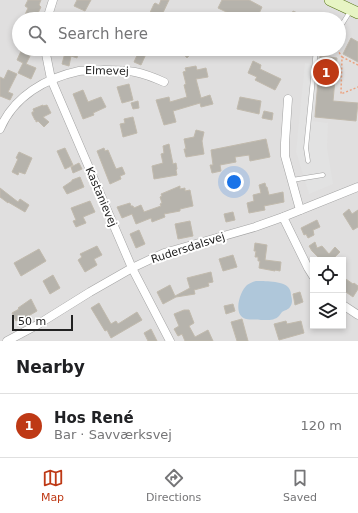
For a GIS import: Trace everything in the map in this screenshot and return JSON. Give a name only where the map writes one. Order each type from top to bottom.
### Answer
[{"type":"main road","points":[[330,0],[355,11]]},
{"type":"street","points":[[49,12],[53,0]]},
{"type":"street","name":"Kastanievej","points":[[46,56],[51,79],[132,268],[170,341]]},
{"type":"street","name":"Elmevej","points":[[0,129],[4,120],[15,105],[32,90],[51,79],[80,71],[113,70],[135,72],[164,82]]},
{"type":"street","points":[[288,100],[285,156],[300,210]]},
{"type":"street","name":"Rudersdalsvej","points":[[7,341],[37,326],[90,292],[132,268],[164,253],[255,227],[358,187]]},
{"type":"street","points":[[283,217],[310,271]]},
{"type":"street","points":[[346,307],[358,314]]},
{"type":"lane","points":[[346,21],[355,11]]},
{"type":"lane","points":[[308,161],[306,148],[315,56]]},
{"type":"lane","points":[[292,180],[323,175]]},
{"type":"path","points":[[358,65],[342,57],[341,94],[358,87]]},
{"type":"shaded area","points":[[0,0],[358,0],[358,341],[0,341]]},
{"type":"shaded area","points":[[305,63],[318,65],[313,121],[328,123],[327,148],[333,184],[309,194],[296,152]]},
{"type":"water","points":[[256,281],[273,282],[288,287],[291,293],[292,301],[290,307],[282,312],[277,318],[273,319],[246,319],[242,317],[238,308],[240,297],[247,285]]},
{"type":"building","points":[[28,0],[41,0],[39,5],[41,7],[38,12],[26,12],[28,8],[25,6]]},
{"type":"building","points":[[77,0],[91,0],[85,11],[74,6]]},
{"type":"building","points":[[161,0],[169,0],[163,12],[150,12],[155,3],[159,5]]},
{"type":"building","points":[[222,0],[249,0],[262,7],[260,12],[226,12],[218,8]]},
{"type":"building","points":[[351,38],[358,42],[358,62],[346,56],[346,48]]},
{"type":"building","points":[[19,56],[30,56],[26,64],[36,68],[31,79],[18,73],[23,63],[17,60]]},
{"type":"building","points":[[64,56],[71,56],[69,66],[62,64]]},
{"type":"building","points":[[137,56],[145,56],[141,65],[134,62]]},
{"type":"building","points":[[320,56],[337,58],[333,101],[358,103],[356,121],[315,117]]},
{"type":"building","points":[[253,61],[261,65],[260,69],[281,79],[275,90],[255,80],[257,77],[248,73]]},
{"type":"building","points":[[196,66],[197,70],[206,68],[208,77],[196,79],[201,98],[210,95],[213,104],[201,107],[200,103],[173,111],[176,122],[164,125],[156,100],[169,97],[170,102],[187,97],[183,72],[186,71],[185,68]]},
{"type":"building","points":[[8,70],[17,74],[8,92],[13,94],[10,100],[0,96],[0,77],[4,79]]},
{"type":"building","points":[[129,84],[133,100],[122,103],[117,87]]},
{"type":"building","points":[[83,90],[88,102],[101,97],[106,107],[93,113],[94,115],[83,119],[73,94]]},
{"type":"building","points":[[240,97],[261,101],[259,114],[237,109]]},
{"type":"building","points":[[138,101],[139,108],[133,109],[131,103]]},
{"type":"building","points":[[47,105],[51,113],[43,117],[49,122],[44,127],[38,121],[36,122],[32,114],[32,112],[34,112],[33,109]]},
{"type":"building","points":[[264,111],[273,113],[272,120],[262,118]]},
{"type":"building","points":[[133,117],[137,133],[123,137],[120,124],[125,123],[124,119]]},
{"type":"building","points":[[196,130],[204,132],[202,141],[204,154],[186,157],[184,139],[194,137]]},
{"type":"building","points":[[266,139],[270,157],[250,161],[249,155],[235,157],[236,162],[220,165],[221,171],[212,173],[210,165],[213,165],[211,150]]},
{"type":"building","points":[[169,144],[173,164],[176,163],[177,175],[154,179],[152,166],[163,163],[161,154],[164,153],[163,146]]},
{"type":"building","points":[[65,148],[73,165],[65,169],[57,151]]},
{"type":"building","points":[[104,148],[105,151],[108,150],[116,169],[122,167],[125,174],[120,176],[121,179],[110,184],[97,151]]},
{"type":"building","points":[[19,152],[32,158],[25,174],[19,172],[18,175],[12,172],[18,159],[16,158]]},
{"type":"building","points":[[79,163],[82,169],[73,173],[71,167]]},
{"type":"building","points":[[80,177],[84,187],[67,194],[63,187],[72,180]]},
{"type":"building","points":[[265,183],[269,195],[283,192],[284,202],[264,206],[265,210],[249,213],[247,203],[254,201],[253,195],[261,193],[259,185]]},
{"type":"building","points":[[180,186],[180,189],[185,188],[185,191],[190,190],[193,206],[180,209],[180,211],[164,214],[165,217],[152,222],[151,218],[136,224],[132,214],[122,218],[117,207],[130,203],[134,208],[141,205],[144,212],[161,206],[161,194]]},
{"type":"building","points":[[0,188],[18,202],[20,199],[29,205],[25,212],[0,197]]},
{"type":"building","points":[[90,201],[95,212],[83,217],[86,223],[76,227],[73,221],[76,220],[71,208]]},
{"type":"building","points":[[349,209],[352,214],[358,210],[358,227],[353,230],[343,214]]},
{"type":"building","points":[[233,212],[235,220],[226,222],[224,214]]},
{"type":"building","points":[[317,220],[320,227],[313,230],[314,235],[308,238],[306,234],[304,235],[301,228]]},
{"type":"building","points":[[190,221],[193,236],[178,239],[175,224]]},
{"type":"building","points":[[139,230],[145,244],[136,248],[130,234]]},
{"type":"building","points":[[315,242],[317,248],[322,246],[329,254],[335,247],[340,252],[335,257],[318,257],[309,246]]},
{"type":"building","points":[[255,243],[267,245],[265,260],[281,262],[280,271],[259,268],[260,261],[258,261],[258,257],[255,257],[256,251],[254,251]]},
{"type":"building","points":[[97,246],[102,255],[94,259],[97,265],[85,272],[78,260],[82,257],[80,254]]},
{"type":"building","points":[[39,249],[46,261],[21,276],[14,263]]},
{"type":"building","points":[[233,255],[237,267],[223,271],[219,259]]},
{"type":"building","points":[[211,272],[213,282],[208,283],[209,286],[194,290],[195,294],[176,297],[163,304],[157,292],[170,285],[175,296],[190,288],[187,278]]},
{"type":"building","points":[[53,275],[60,288],[50,294],[43,281]]},
{"type":"building","points":[[346,279],[358,286],[358,289],[353,297],[346,292]]},
{"type":"building","points":[[300,292],[303,302],[295,305],[293,294]]},
{"type":"building","points":[[31,299],[37,311],[23,319],[22,317],[16,321],[12,313]]},
{"type":"building","points":[[99,303],[111,324],[116,321],[118,324],[137,312],[142,320],[111,338],[91,308]]},
{"type":"building","points":[[233,304],[235,311],[226,314],[224,306]]},
{"type":"building","points":[[184,310],[189,310],[194,323],[189,326],[195,337],[208,330],[213,341],[185,341],[182,334],[178,336],[174,329],[179,326],[174,314]]},
{"type":"building","points":[[242,319],[248,341],[237,341],[231,322]]},
{"type":"building","points":[[286,321],[287,324],[301,321],[304,333],[279,340],[274,324]]},
{"type":"building","points":[[151,329],[157,341],[148,341],[144,333]]},
{"type":"place","name":"Hos René","points":[[326,72]]}]
